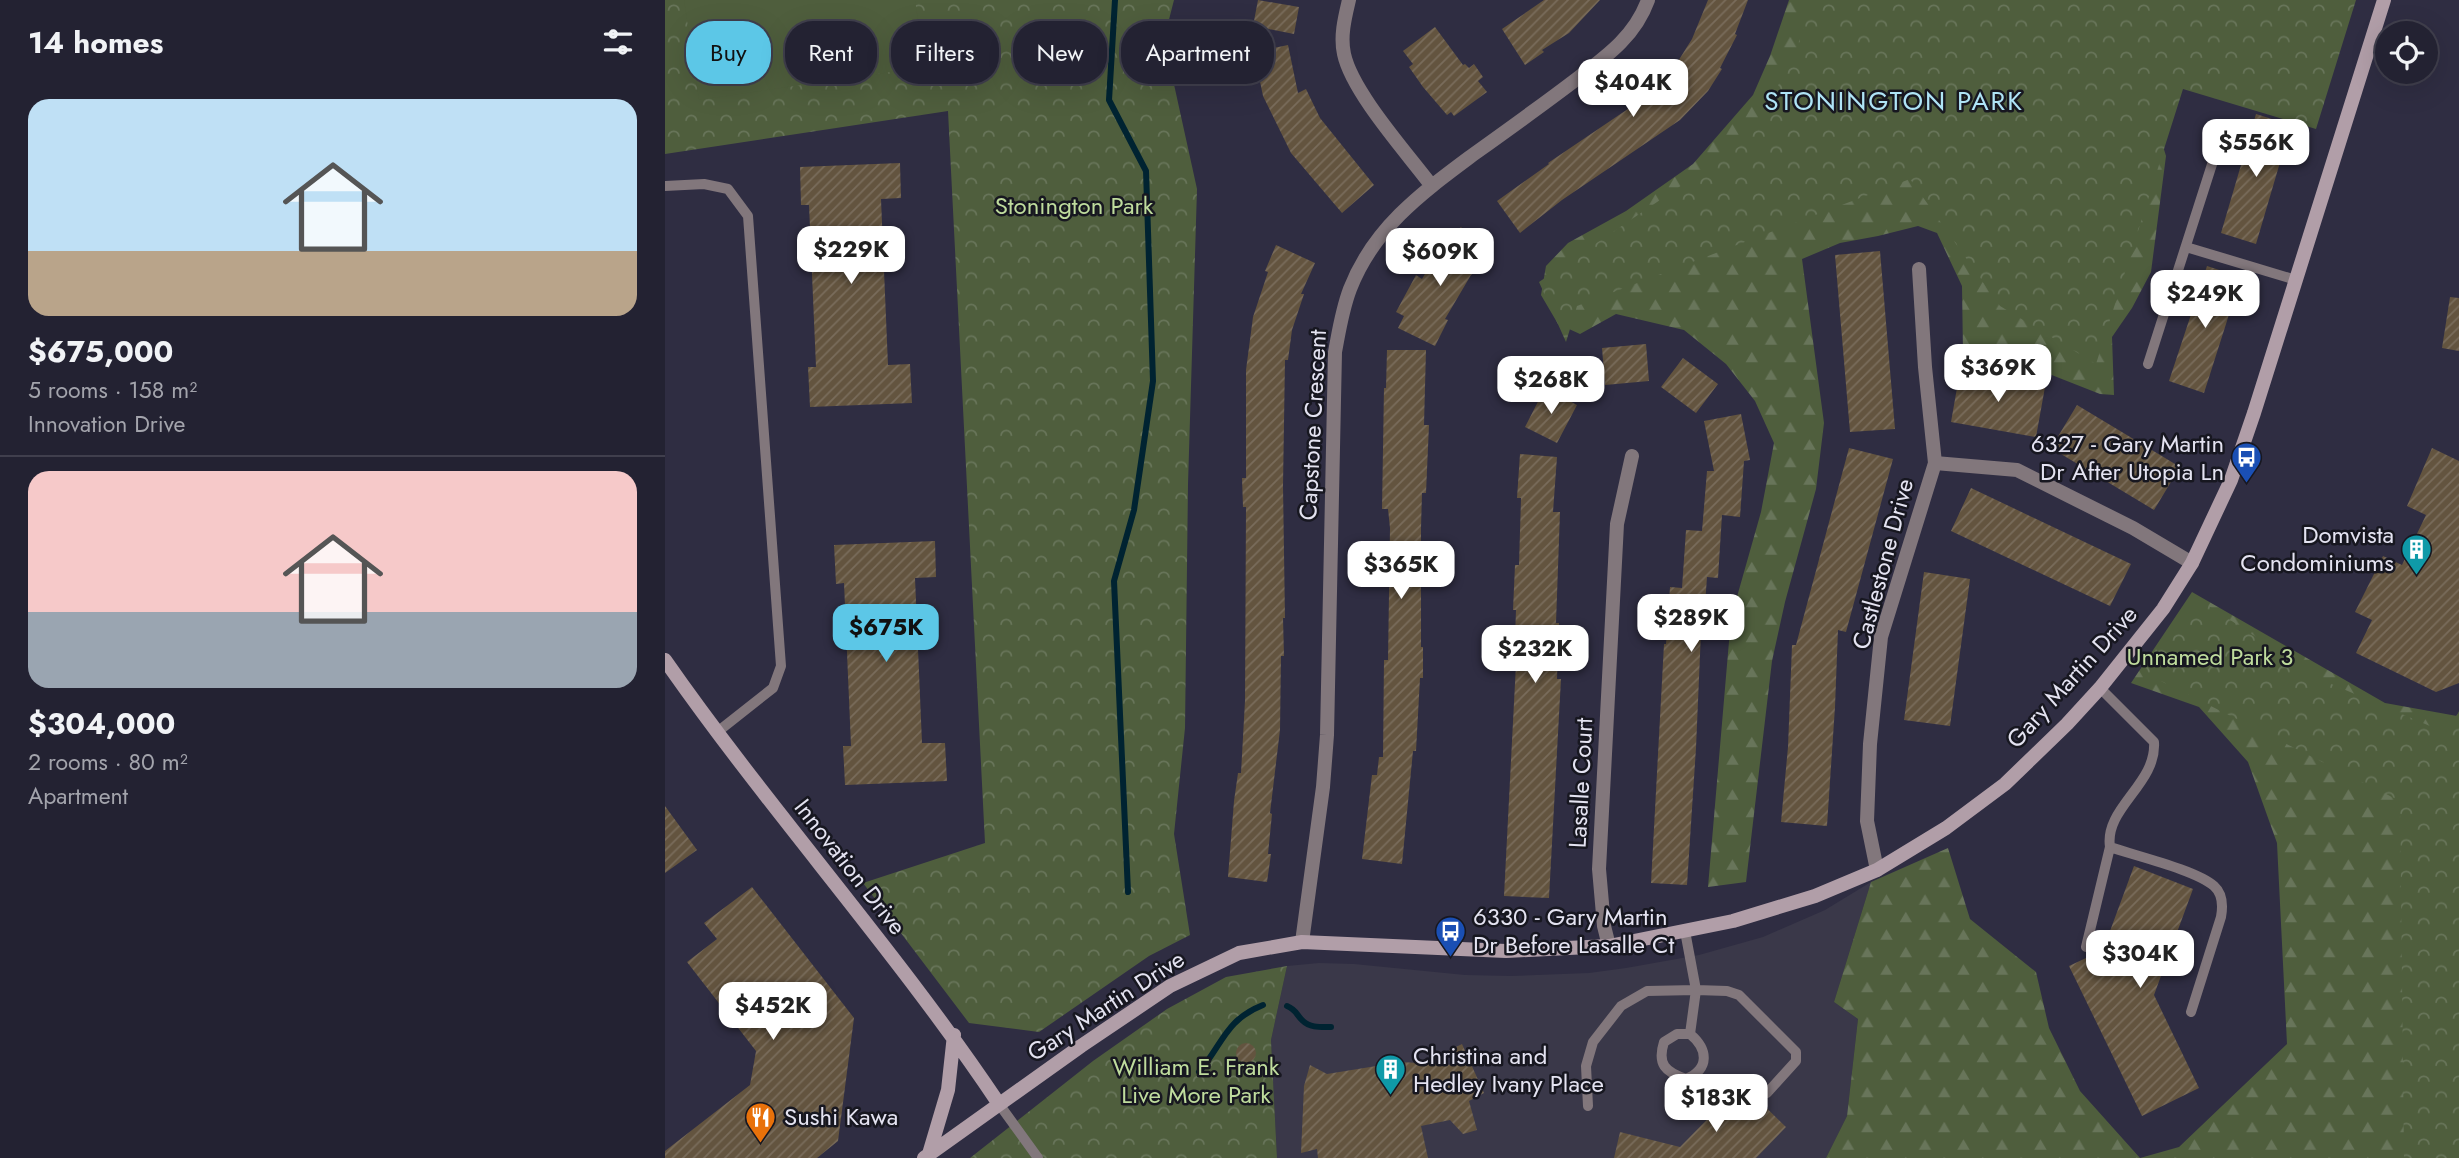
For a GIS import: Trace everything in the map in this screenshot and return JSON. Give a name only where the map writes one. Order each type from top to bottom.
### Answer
[{"type":"street","points":[[1349,0],[1343,34],[1344,54],[1352,77],[1431,185]]},
{"type":"street","name":"Capstone Crescent","points":[[1302,942],[1323,787],[1327,735],[1335,352],[1341,317],[1350,288],[1364,262],[1401,211],[1431,185],[1621,45],[1648,0]]},
{"type":"street","name":"Gary Martin Drive","points":[[926,1156],[1170,986],[1238,953],[1302,942],[1506,951],[1609,946],[1733,921],[1815,896],[1877,870],[1946,828],[2005,784],[2100,688],[2162,609],[2192,563],[2231,480],[2384,0]]},
{"type":"street","name":"Castlestone Drive","points":[[1877,870],[1867,821],[1870,744],[1881,638],[1935,463],[1919,269]]},
{"type":"street","name":"Lasalle Court","points":[[1609,946],[1604,926],[1599,869],[1617,524],[1632,456]]},
{"type":"street","points":[[1935,463],[2017,470],[2133,527],[2192,563]]},
{"type":"street","name":"Innovation Drive","points":[[665,660],[716,733],[954,1035],[999,1104]]},
{"type":"street","points":[[926,1156],[948,1090],[954,1035]]},
{"type":"lane","points":[[2148,364],[2223,130]]},
{"type":"lane","points":[[665,186],[704,184],[728,189],[748,216],[781,666],[773,688],[716,733]]},
{"type":"lane","points":[[2186,247],[2296,280]]},
{"type":"lane","points":[[2086,947],[2115,819],[2147,775],[2155,754],[2154,742],[2100,688]]},
{"type":"lane","points":[[2110,847],[2196,876],[2216,887],[2223,903],[2221,917],[2191,1012]]},
{"type":"lane","points":[[1685,931],[1696,990],[1690,1034]]},
{"type":"lane","points":[[1588,1106],[1587,1066],[1593,1042],[1621,1006],[1647,991],[1727,991],[1739,995],[1796,1052],[1796,1062],[1767,1093]]},
{"type":"lane","points":[[1677,1034],[1690,1034],[1704,1051],[1703,1064],[1696,1074],[1686,1079],[1664,1067],[1660,1054],[1664,1042],[1677,1034]]},
{"type":"lane","points":[[999,1104],[1038,1158]]},
{"type":"shaded area","points":[[1871,882],[1834,1002],[1858,1019],[1847,1116],[1826,1158],[1277,1158],[1271,1040],[1287,966],[1354,964],[1465,975],[1511,976],[1589,973],[1626,968],[1699,955],[1763,937],[1825,910]]},
{"type":"green space","name":"Stonington Park","points":[[665,0],[1174,0],[1169,21],[1121,21],[1121,84],[1174,84],[1197,189],[1188,484],[1185,728],[1174,834],[1190,935],[1149,956],[1039,1032],[969,1023],[863,883],[985,843],[948,111],[665,154]]},
{"type":"green space","points":[[684,0],[915,0],[918,21],[891,21],[891,72],[877,74],[877,21],[785,21],[785,84],[809,84],[699,100],[697,84],[771,84],[771,21],[687,21]]},
{"type":"green space","points":[[1789,0],[2004,0],[2155,120],[2166,156],[2151,272],[2132,308],[2112,337],[2114,395],[2100,394],[2019,362],[1963,354],[1962,286],[1937,233],[1918,226],[1840,243],[1802,259],[1824,423],[1816,489],[1772,661],[1746,882],[1708,887],[1731,618],[1761,512],[1774,443],[1755,401],[1726,364],[1684,330],[1616,314],[1580,334],[1558,324],[1541,295],[1546,266],[1568,243],[1626,211],[1693,164],[1753,95]]},
{"type":"green space","points":[[1813,0],[2356,0],[2316,129],[2183,89],[2096,364],[2000,306],[1910,179],[1577,306],[1566,342],[1539,282],[1750,139],[1795,53]]},
{"type":"green space","points":[[2192,592],[2385,703],[2457,716],[2459,711],[2459,1158],[2140,1158],[2179,1147],[2287,1044],[2277,843],[2248,762],[2199,707],[2131,683]]},
{"type":"green space","name":"Unnamed Park 3","points":[[2195,597],[2322,680],[2444,732],[2459,712],[2459,1158],[2404,1158],[2400,801],[2143,672]]},
{"type":"green space","points":[[1948,848],[1970,919],[2036,972],[2049,1028],[2080,1091],[2140,1158],[1826,1158],[1847,1116],[1858,1019],[1834,1002],[1871,882]]},
{"type":"green space","name":"William E. Frank Live More Park","points":[[1287,966],[1271,1040],[1277,1158],[970,1158],[1093,1061],[1167,1009],[1226,977]]},
{"type":"building","points":[[1258,0],[1299,7],[1294,34],[1274,30],[1274,21],[1254,21]]},
{"type":"building","points":[[1544,0],[1600,0],[1569,33],[1542,50],[1544,52],[1525,65],[1502,29]]},
{"type":"building","points":[[1708,0],[1748,0],[1735,34],[1737,35],[1720,68],[1722,69],[1708,91],[1680,120],[1562,200],[1520,233],[1497,201],[1653,92],[1670,74],[1692,39]]},
{"type":"building","points":[[1435,27],[1463,65],[1469,68],[1474,64],[1483,77],[1478,81],[1487,92],[1454,116],[1451,112],[1447,115],[1423,87],[1409,67],[1413,64],[1403,51]]},
{"type":"building","points":[[1288,45],[1298,93],[1306,89],[1320,118],[1374,185],[1342,213],[1291,153],[1263,96],[1261,84],[1274,84],[1274,48]]},
{"type":"building","points":[[2256,114],[2291,125],[2256,244],[2221,233]]},
{"type":"building","points":[[900,163],[901,198],[881,199],[888,365],[910,364],[912,403],[810,407],[808,367],[816,367],[809,205],[801,205],[800,167]]},
{"type":"building","points":[[1461,227],[1489,261],[1471,275],[1445,319],[1448,320],[1435,346],[1398,328],[1404,316],[1396,312],[1416,275],[1422,279],[1445,240]]},
{"type":"building","points":[[1276,245],[1315,263],[1301,294],[1304,294],[1292,330],[1288,360],[1285,360],[1284,656],[1281,656],[1280,730],[1270,813],[1268,854],[1271,854],[1267,882],[1228,877],[1234,801],[1238,773],[1241,773],[1245,701],[1246,507],[1243,507],[1242,478],[1246,478],[1246,370],[1253,317],[1268,272],[1265,271]]},
{"type":"building","points":[[1880,251],[1895,429],[1850,432],[1835,255]]},
{"type":"building","points":[[2207,266],[2241,277],[2204,393],[2169,381]]},
{"type":"building","points":[[2450,297],[2459,298],[2459,351],[2442,348]]},
{"type":"building","points":[[1646,344],[1649,381],[1605,385],[1602,348]]},
{"type":"building","points":[[1387,350],[1426,350],[1424,425],[1429,425],[1426,493],[1422,493],[1421,528],[1423,678],[1420,678],[1416,751],[1413,751],[1402,864],[1362,859],[1372,775],[1377,775],[1379,757],[1383,757],[1384,660],[1388,660],[1390,528],[1388,509],[1382,509]]},
{"type":"building","points":[[1683,358],[1718,384],[1696,413],[1661,387]]},
{"type":"building","points":[[1960,371],[2045,387],[2036,437],[1951,422]]},
{"type":"building","points":[[1545,388],[1577,405],[1557,443],[1525,427]]},
{"type":"building","points":[[2077,405],[2180,467],[2154,510],[2051,448]]},
{"type":"building","points":[[1741,414],[1750,460],[1744,461],[1740,517],[1722,515],[1718,578],[1707,577],[1703,633],[1701,632],[1687,885],[1651,883],[1664,644],[1670,587],[1682,588],[1686,530],[1702,531],[1707,471],[1714,471],[1704,421]]},
{"type":"building","points":[[1849,448],[1893,459],[1846,632],[1838,630],[1827,826],[1781,822],[1788,747],[1792,645],[1796,645]]},
{"type":"building","name":"Domvista Condominiums","points":[[2432,448],[2459,461],[2459,683],[2436,692],[2356,653],[2372,620],[2355,612],[2383,556],[2402,565],[2426,515],[2407,506]]},
{"type":"building","points":[[1520,454],[1557,457],[1553,512],[1560,512],[1556,623],[1559,623],[1557,679],[1561,679],[1549,898],[1504,896],[1516,664],[1516,610],[1513,610],[1515,565],[1519,565],[1521,498],[1517,498]]},
{"type":"building","points":[[1971,488],[2131,564],[2110,606],[1951,531]]},
{"type":"building","points":[[935,541],[936,577],[915,578],[922,743],[945,743],[947,781],[845,785],[843,746],[851,746],[844,583],[836,584],[834,545]]},
{"type":"building","points":[[1924,572],[1970,579],[1950,726],[1904,720]]},
{"type":"building","points":[[665,806],[697,850],[665,873]]},
{"type":"building","points":[[2134,866],[2193,889],[2154,995],[2199,1088],[2142,1116],[2069,966],[2103,950]]},
{"type":"building","points":[[752,887],[854,1018],[838,1141],[817,1158],[665,1158],[665,1151],[750,1085],[756,1051],[687,962],[717,939],[704,923]]},
{"type":"building","points":[[1246,1043],[1253,1046],[1256,1053],[1253,1060],[1246,1063],[1239,1060],[1236,1053],[1239,1046]]},
{"type":"building","name":"Christina and Hedley Ivany Place","points":[[1462,1044],[1484,1093],[1469,1101],[1477,1130],[1463,1134],[1450,1120],[1421,1126],[1428,1158],[1318,1158],[1317,1149],[1301,1153],[1304,1086],[1310,1065],[1327,1074],[1401,1062],[1454,1065],[1448,1051]]},
{"type":"building","points":[[1742,1084],[1786,1127],[1756,1158],[1614,1158],[1620,1132],[1680,1147]]},
{"type":"waterway","points":[[1115,0],[1109,100],[1146,171],[1153,381],[1134,510],[1114,581],[1128,892]]},
{"type":"waterway","points":[[1199,1072],[1232,1025],[1263,1005]]},
{"type":"waterway","points":[[1287,1006],[1309,1025],[1331,1027]]},
{"type":"place","name":"6327 - Gary Martin Dr After Utopia Ln","points":[[2247,485]]},
{"type":"place","name":"Domvista Condominiums","points":[[2417,576]]},
{"type":"place","name":"6330 - Gary Martin Dr Before Lasalle Ct","points":[[1450,958]]},
{"type":"place","name":"Christina and Hedley Ivany Place","points":[[1390,1097]]},
{"type":"place","name":"Sushi Kawa","points":[[761,1144]]},
{"type":"district","name":"STONINGTON PARK","points":[[1894,101]]}]
